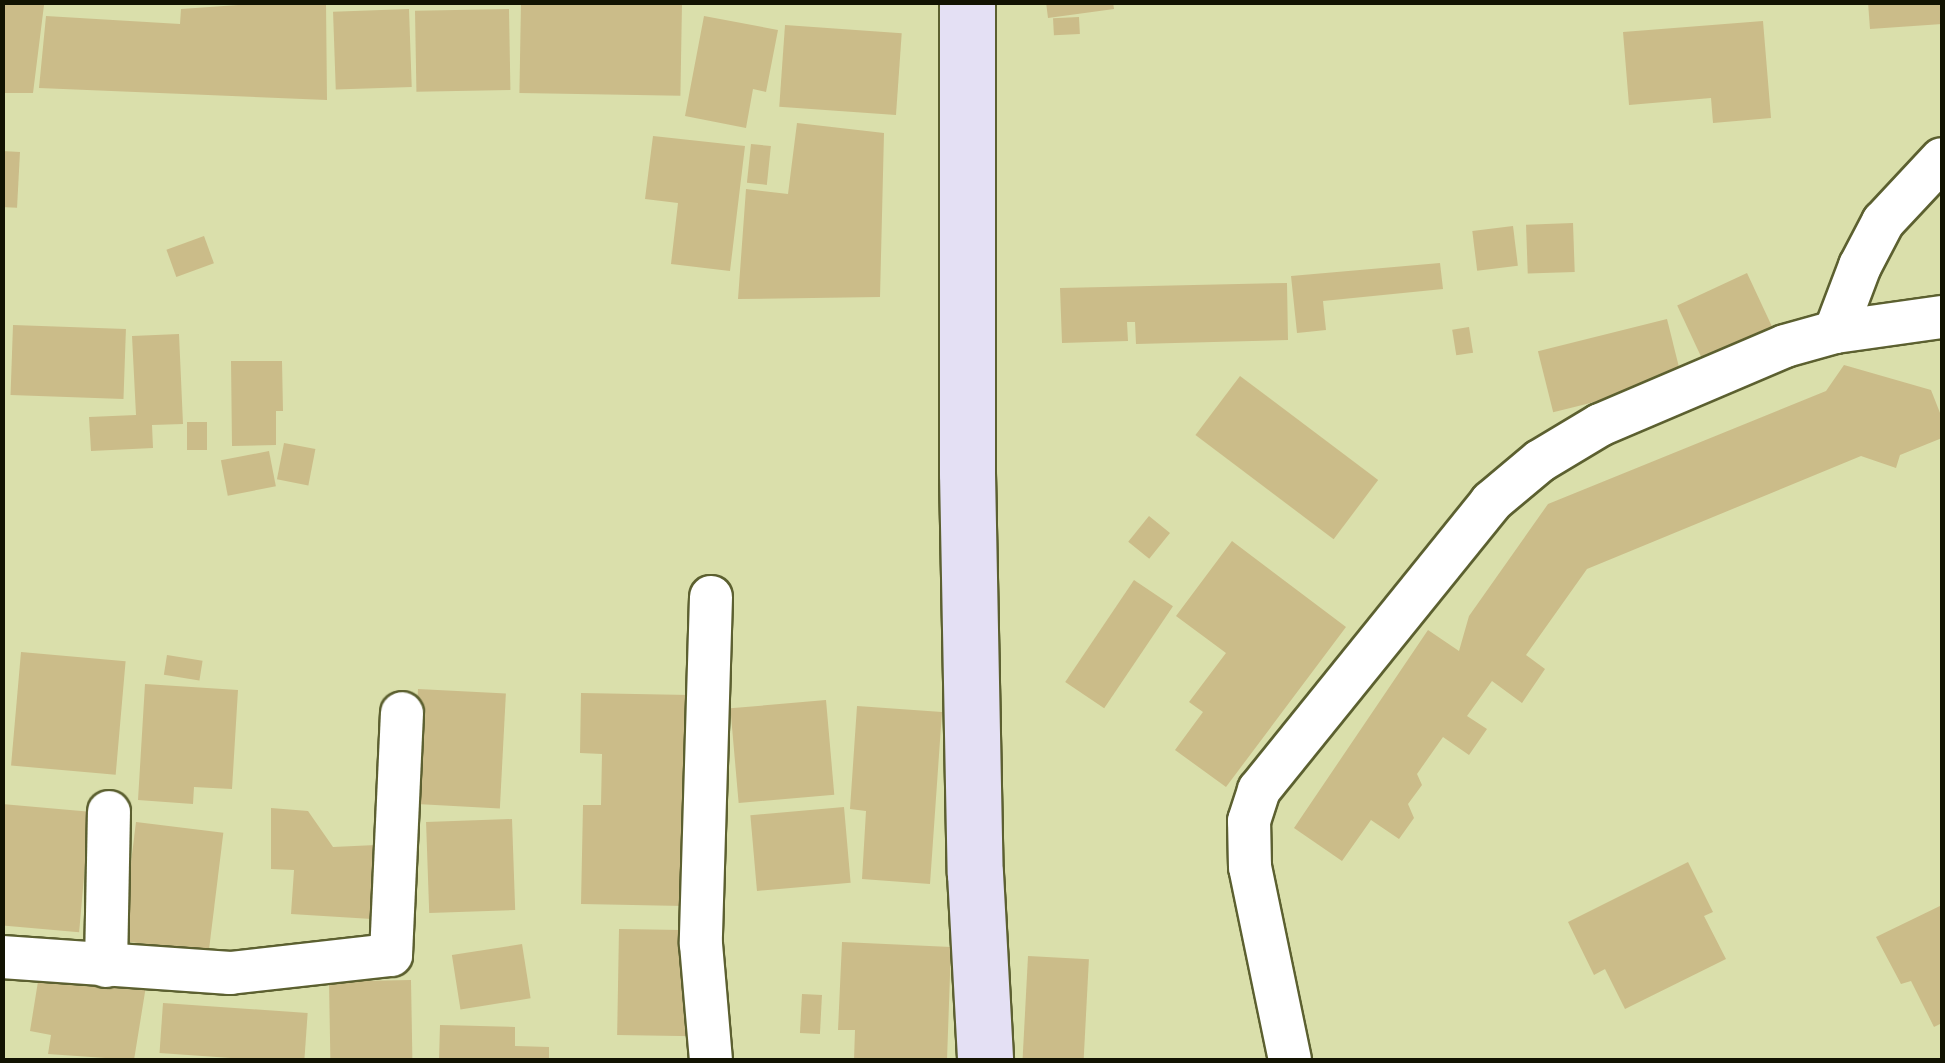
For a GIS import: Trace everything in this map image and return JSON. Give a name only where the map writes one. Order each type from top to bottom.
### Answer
[{"type":"street","points":[[967,2],[966,473],[975,873],[985,1060]]},
{"type":"street","points":[[1835,332],[1860,266],[1883,222],[1942,159]]},
{"type":"street","points":[[1286,1057],[1250,868],[1249,821],[1259,790],[1491,502],[1540,462],[1600,424],[1785,346],[1835,332],[1942,316]]},
{"type":"street","points":[[711,597],[701,944],[711,1060]]},
{"type":"street","points":[[2,957],[230,973],[391,955],[402,713]]},
{"type":"street","points":[[106,966],[109,812]]},
{"type":"building","points":[[2,2],[44,5],[33,93],[2,93]]},
{"type":"building","points":[[326,2],[327,100],[39,88],[46,16],[180,24],[181,9]]},
{"type":"building","points":[[521,2],[682,5],[680,96],[519,93]]},
{"type":"building","points":[[1046,2],[1113,2],[1114,9],[1048,18]]},
{"type":"building","points":[[1868,2],[1942,2],[1942,24],[1870,29]]},
{"type":"building","points":[[409,9],[412,87],[336,90],[333,12]]},
{"type":"building","points":[[509,9],[510,90],[416,92],[415,11]]},
{"type":"building","points":[[704,16],[778,30],[766,92],[753,89],[746,128],[685,116]]},
{"type":"building","points":[[1079,17],[1080,34],[1054,35],[1053,18]]},
{"type":"building","points":[[1763,21],[1771,118],[1713,123],[1711,98],[1629,105],[1623,32]]},
{"type":"building","points":[[785,25],[902,33],[896,115],[779,107]]},
{"type":"building","points":[[797,123],[884,133],[880,297],[738,299],[746,189],[788,194]]},
{"type":"building","points":[[653,136],[745,146],[730,271],[671,264],[678,203],[645,199]]},
{"type":"building","points":[[751,144],[771,146],[767,185],[747,183]]},
{"type":"building","points":[[2,151],[20,152],[17,208],[2,207]]},
{"type":"building","points":[[1573,223],[1575,272],[1528,274],[1526,225]]},
{"type":"building","points":[[1513,226],[1518,266],[1477,271],[1472,231]]},
{"type":"building","points":[[204,236],[214,263],[176,277],[166,250]]},
{"type":"building","points":[[1440,263],[1443,289],[1323,301],[1326,330],[1297,333],[1291,276]]},
{"type":"building","points":[[1747,273],[1775,333],[1705,365],[1677,306]]},
{"type":"building","points":[[1287,283],[1288,340],[1136,344],[1135,322],[1127,322],[1128,341],[1062,343],[1060,288]]},
{"type":"building","points":[[1667,319],[1682,380],[1553,412],[1538,351]]},
{"type":"building","points":[[13,325],[126,329],[123,399],[11,395]]},
{"type":"building","points":[[1469,327],[1473,353],[1456,355],[1452,330]]},
{"type":"building","points":[[179,334],[183,424],[152,425],[153,448],[91,451],[89,417],[136,415],[132,336]]},
{"type":"building","points":[[231,361],[282,361],[283,411],[276,411],[276,445],[232,446]]},
{"type":"building","points":[[1844,365],[1931,390],[1942,418],[1942,438],[1900,455],[1896,468],[1861,456],[1587,569],[1526,655],[1545,669],[1522,703],[1492,681],[1467,716],[1487,729],[1469,755],[1443,737],[1417,774],[1422,785],[1408,804],[1414,818],[1399,839],[1371,820],[1342,861],[1294,828],[1428,630],[1459,651],[1469,616],[1548,504],[1826,391]]},
{"type":"building","points":[[1240,376],[1378,480],[1334,539],[1195,435]]},
{"type":"building","points":[[187,422],[207,422],[207,450],[187,450]]},
{"type":"building","points":[[284,443],[315,449],[308,485],[277,479]]},
{"type":"building","points":[[269,451],[276,486],[228,496],[221,460]]},
{"type":"building","points":[[1149,516],[1170,533],[1149,559],[1128,542]]},
{"type":"building","points":[[1232,541],[1346,627],[1226,787],[1175,750],[1203,712],[1189,702],[1226,653],[1176,616]]},
{"type":"building","points":[[1134,580],[1173,606],[1104,708],[1065,682]]},
{"type":"building","points":[[21,652],[126,661],[116,775],[11,766]]},
{"type":"building","points":[[167,655],[203,661],[199,680],[164,675]]},
{"type":"building","points":[[145,684],[238,690],[232,789],[194,787],[193,804],[138,800]]},
{"type":"building","points":[[418,689],[506,694],[500,808],[412,804]]},
{"type":"building","points":[[581,693],[690,695],[684,906],[581,904],[583,805],[601,805],[602,754],[580,753]]},
{"type":"building","points":[[826,700],[834,795],[739,803],[730,708]]},
{"type":"building","points":[[857,706],[942,712],[930,884],[862,879],[866,811],[850,809]]},
{"type":"building","points":[[2,804],[90,812],[79,932],[2,925]]},
{"type":"building","points":[[844,807],[851,883],[757,891],[750,815]]},
{"type":"building","points":[[271,808],[308,811],[333,847],[376,845],[372,919],[291,914],[294,870],[271,869]]},
{"type":"building","points":[[512,819],[515,910],[429,913],[426,822]]},
{"type":"building","points":[[136,822],[223,833],[209,952],[121,941]]},
{"type":"building","points":[[1688,862],[1713,912],[1704,916],[1726,959],[1625,1009],[1605,969],[1594,975],[1568,922]]},
{"type":"building","points":[[1942,905],[1942,1023],[1934,1027],[1911,981],[1901,984],[1876,937]]},
{"type":"building","points":[[619,929],[697,930],[695,1036],[617,1035]]},
{"type":"building","points":[[842,942],[951,947],[947,1060],[854,1060],[855,1030],[838,1030]]},
{"type":"building","points":[[522,944],[531,998],[460,1009],[452,955]]},
{"type":"building","points":[[1028,956],[1089,959],[1084,1060],[1023,1060]]},
{"type":"building","points":[[40,969],[146,986],[134,1060],[48,1054],[51,1035],[30,1031]]},
{"type":"building","points":[[411,980],[412,1060],[330,1060],[329,981]]},
{"type":"building","points":[[802,994],[822,995],[820,1034],[800,1033]]},
{"type":"building","points":[[163,1003],[308,1013],[304,1060],[160,1053]]},
{"type":"building","points":[[440,1025],[515,1027],[515,1046],[549,1047],[549,1060],[439,1060]]}]
